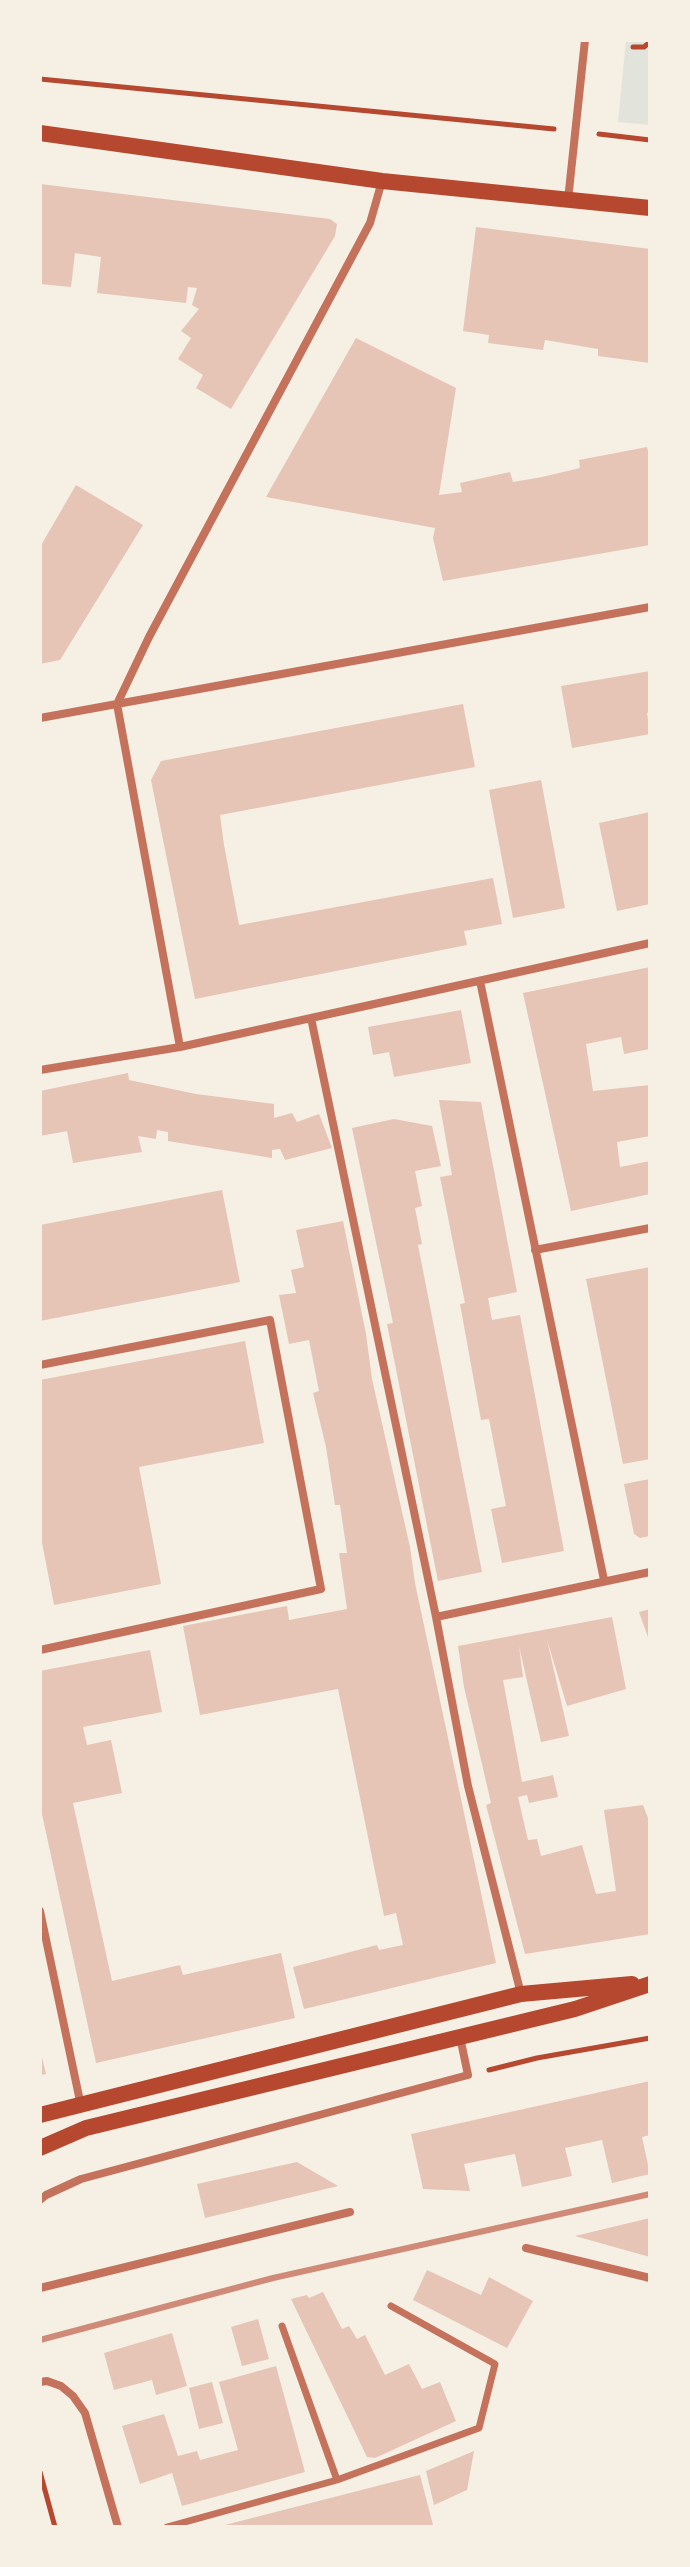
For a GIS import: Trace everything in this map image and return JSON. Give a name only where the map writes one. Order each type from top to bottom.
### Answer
[{"type":"main road","points":[[40,133],[382,181],[650,208]]},
{"type":"main road","points":[[40,2115],[521,1994],[650,1983]]},
{"type":"main road","points":[[40,2148],[86,2128],[575,2009],[650,1983]]},
{"type":"street","points":[[568,200],[585,40]]},
{"type":"street","points":[[180,1047],[117,704],[149,637],[370,223],[382,181]]},
{"type":"street","points":[[40,718],[650,607]]},
{"type":"street","points":[[40,1070],[180,1047],[650,943]]},
{"type":"street","points":[[480,981],[604,1580]]},
{"type":"street","points":[[311,1018],[436,1617],[468,1786],[521,1994]]},
{"type":"street","points":[[535,1250],[650,1228]]},
{"type":"street","points":[[40,1365],[270,1320],[321,1589],[40,1650]]},
{"type":"street","points":[[436,1617],[650,1572]]},
{"type":"street","points":[[40,1911],[81,2106]]},
{"type":"street","points":[[40,2200],[81,2179],[468,2075],[460,2037]]},
{"type":"street","points":[[40,2288],[350,2212]]},
{"type":"street","points":[[526,2248],[650,2278]]},
{"type":"street","points":[[167,2527],[337,2480],[479,2428],[495,2364],[391,2306]]},
{"type":"street","points":[[282,2326],[337,2480]]},
{"type":"street","points":[[40,2382],[61,2386],[85,2413],[118,2527]]},
{"type":"path","points":[[650,42],[644,47],[633,47],[650,49]]},
{"type":"path","points":[[40,79],[650,140]]},
{"type":"path","points":[[468,2075],[537,2058],[650,2038]]},
{"type":"path","points":[[40,2472],[55,2527]]},
{"type":"shaded area","points":[[626,40],[650,40],[650,125],[618,122]]},
{"type":"building","points":[[40,184],[330,219],[337,224],[335,236],[231,409],[196,388],[203,375],[178,359],[191,338],[181,331],[199,309],[192,305],[197,288],[188,287],[186,303],[97,293],[101,257],[75,253],[71,287],[40,284]]},
{"type":"building","points":[[476,227],[650,249],[650,363],[598,356],[598,349],[545,340],[543,350],[488,343],[489,335],[463,331]]},
{"type":"building","points":[[356,338],[456,388],[439,495],[462,492],[460,483],[510,472],[513,482],[542,477],[580,468],[579,460],[647,447],[650,458],[650,545],[443,581],[433,538],[435,528],[266,497]]},
{"type":"building","points":[[76,485],[143,525],[60,660],[40,664],[40,547]]},
{"type":"building","points":[[650,671],[650,712],[647,713],[650,734],[572,748],[561,686]]},
{"type":"building","points":[[463,704],[475,767],[220,815],[224,845],[239,925],[493,878],[502,924],[464,931],[467,945],[195,999],[151,780],[161,761]]},
{"type":"building","points":[[541,780],[565,908],[513,918],[489,790]]},
{"type":"building","points":[[650,812],[650,904],[617,911],[599,823]]},
{"type":"building","points":[[650,967],[650,1049],[624,1054],[621,1037],[586,1044],[593,1091],[650,1085],[650,1136],[617,1142],[620,1167],[650,1161],[650,1194],[571,1211],[523,993]]},
{"type":"building","points":[[461,1010],[471,1063],[394,1077],[389,1052],[373,1055],[368,1027]]},
{"type":"building","points":[[128,1073],[129,1080],[196,1094],[274,1104],[274,1118],[292,1113],[297,1122],[319,1114],[332,1148],[285,1160],[280,1149],[272,1150],[272,1158],[168,1141],[168,1132],[157,1130],[156,1139],[138,1136],[142,1152],[73,1163],[67,1131],[40,1136],[40,1091]]},
{"type":"building","points":[[439,1100],[481,1102],[517,1292],[488,1298],[492,1320],[520,1315],[564,1551],[502,1563],[491,1509],[506,1506],[489,1419],[481,1420],[460,1304],[465,1303],[440,1177],[452,1175]]},
{"type":"building","points":[[394,1119],[432,1126],[441,1166],[415,1171],[422,1206],[415,1208],[422,1244],[418,1245],[482,1572],[438,1581],[387,1324],[393,1323],[352,1128]]},
{"type":"building","points":[[222,1190],[240,1282],[40,1321],[40,1225]]},
{"type":"building","points":[[343,1221],[372,1379],[496,1963],[304,2009],[293,1967],[377,1945],[379,1950],[403,1945],[396,1913],[384,1916],[338,1689],[200,1715],[183,1626],[287,1606],[289,1620],[347,1609],[339,1553],[347,1553],[340,1505],[335,1505],[313,1393],[319,1391],[309,1340],[289,1344],[279,1295],[296,1293],[291,1270],[304,1267],[296,1230]]},
{"type":"building","points":[[650,1267],[650,1459],[623,1464],[586,1279]]},
{"type":"building","points":[[245,1341],[264,1443],[139,1467],[161,1584],[54,1605],[40,1532],[40,1380]]},
{"type":"building","points":[[650,1479],[650,1536],[640,1538],[634,1534],[624,1484]]},
{"type":"building","points":[[650,1609],[650,1643],[639,1612]]},
{"type":"building","points":[[612,1617],[626,1689],[567,1706],[547,1640],[569,1736],[541,1742],[519,1646],[523,1677],[503,1680],[522,1782],[553,1775],[558,1797],[529,1803],[527,1795],[518,1797],[528,1840],[537,1839],[541,1856],[582,1845],[596,1894],[616,1891],[604,1810],[643,1805],[650,1823],[650,1934],[525,1954],[486,1805],[491,1803],[464,1687],[458,1646]]},
{"type":"building","points":[[150,1650],[162,1712],[83,1727],[87,1745],[111,1740],[122,1793],[73,1803],[112,1981],[180,1965],[183,1975],[281,1953],[295,2018],[96,2063],[40,1805],[40,1671]]},
{"type":"building","points":[[40,2049],[46,2074],[40,2075]]},
{"type":"building","points":[[650,2081],[650,2135],[642,2137],[650,2174],[612,2183],[602,2140],[565,2148],[572,2176],[522,2187],[515,2154],[464,2164],[470,2191],[423,2189],[411,2134]]},
{"type":"building","points":[[297,2162],[338,2186],[205,2218],[197,2184]]},
{"type":"building","points":[[650,2218],[650,2257],[575,2236]]},
{"type":"building","points":[[427,2270],[481,2295],[489,2277],[533,2301],[507,2348],[413,2300]]},
{"type":"building","points":[[323,2292],[342,2329],[349,2326],[357,2339],[365,2335],[385,2375],[409,2364],[422,2389],[440,2382],[456,2421],[375,2458],[367,2457],[291,2299],[307,2295],[309,2298]]},
{"type":"building","points":[[258,2319],[269,2359],[242,2366],[231,2327]]},
{"type":"building","points":[[172,2333],[187,2386],[156,2395],[152,2380],[114,2390],[104,2353]]},
{"type":"building","points":[[276,2366],[305,2472],[182,2506],[172,2473],[140,2484],[122,2426],[164,2414],[178,2456],[197,2451],[200,2460],[238,2450],[219,2382]]},
{"type":"building","points":[[212,2382],[223,2423],[199,2429],[189,2388]]},
{"type":"building","points":[[474,2451],[467,2490],[434,2505],[426,2471]]},
{"type":"building","points":[[420,2475],[433,2525],[426,2527],[217,2527]]},
{"type":"railway","points":[[40,2340],[273,2278],[650,2194]]}]
